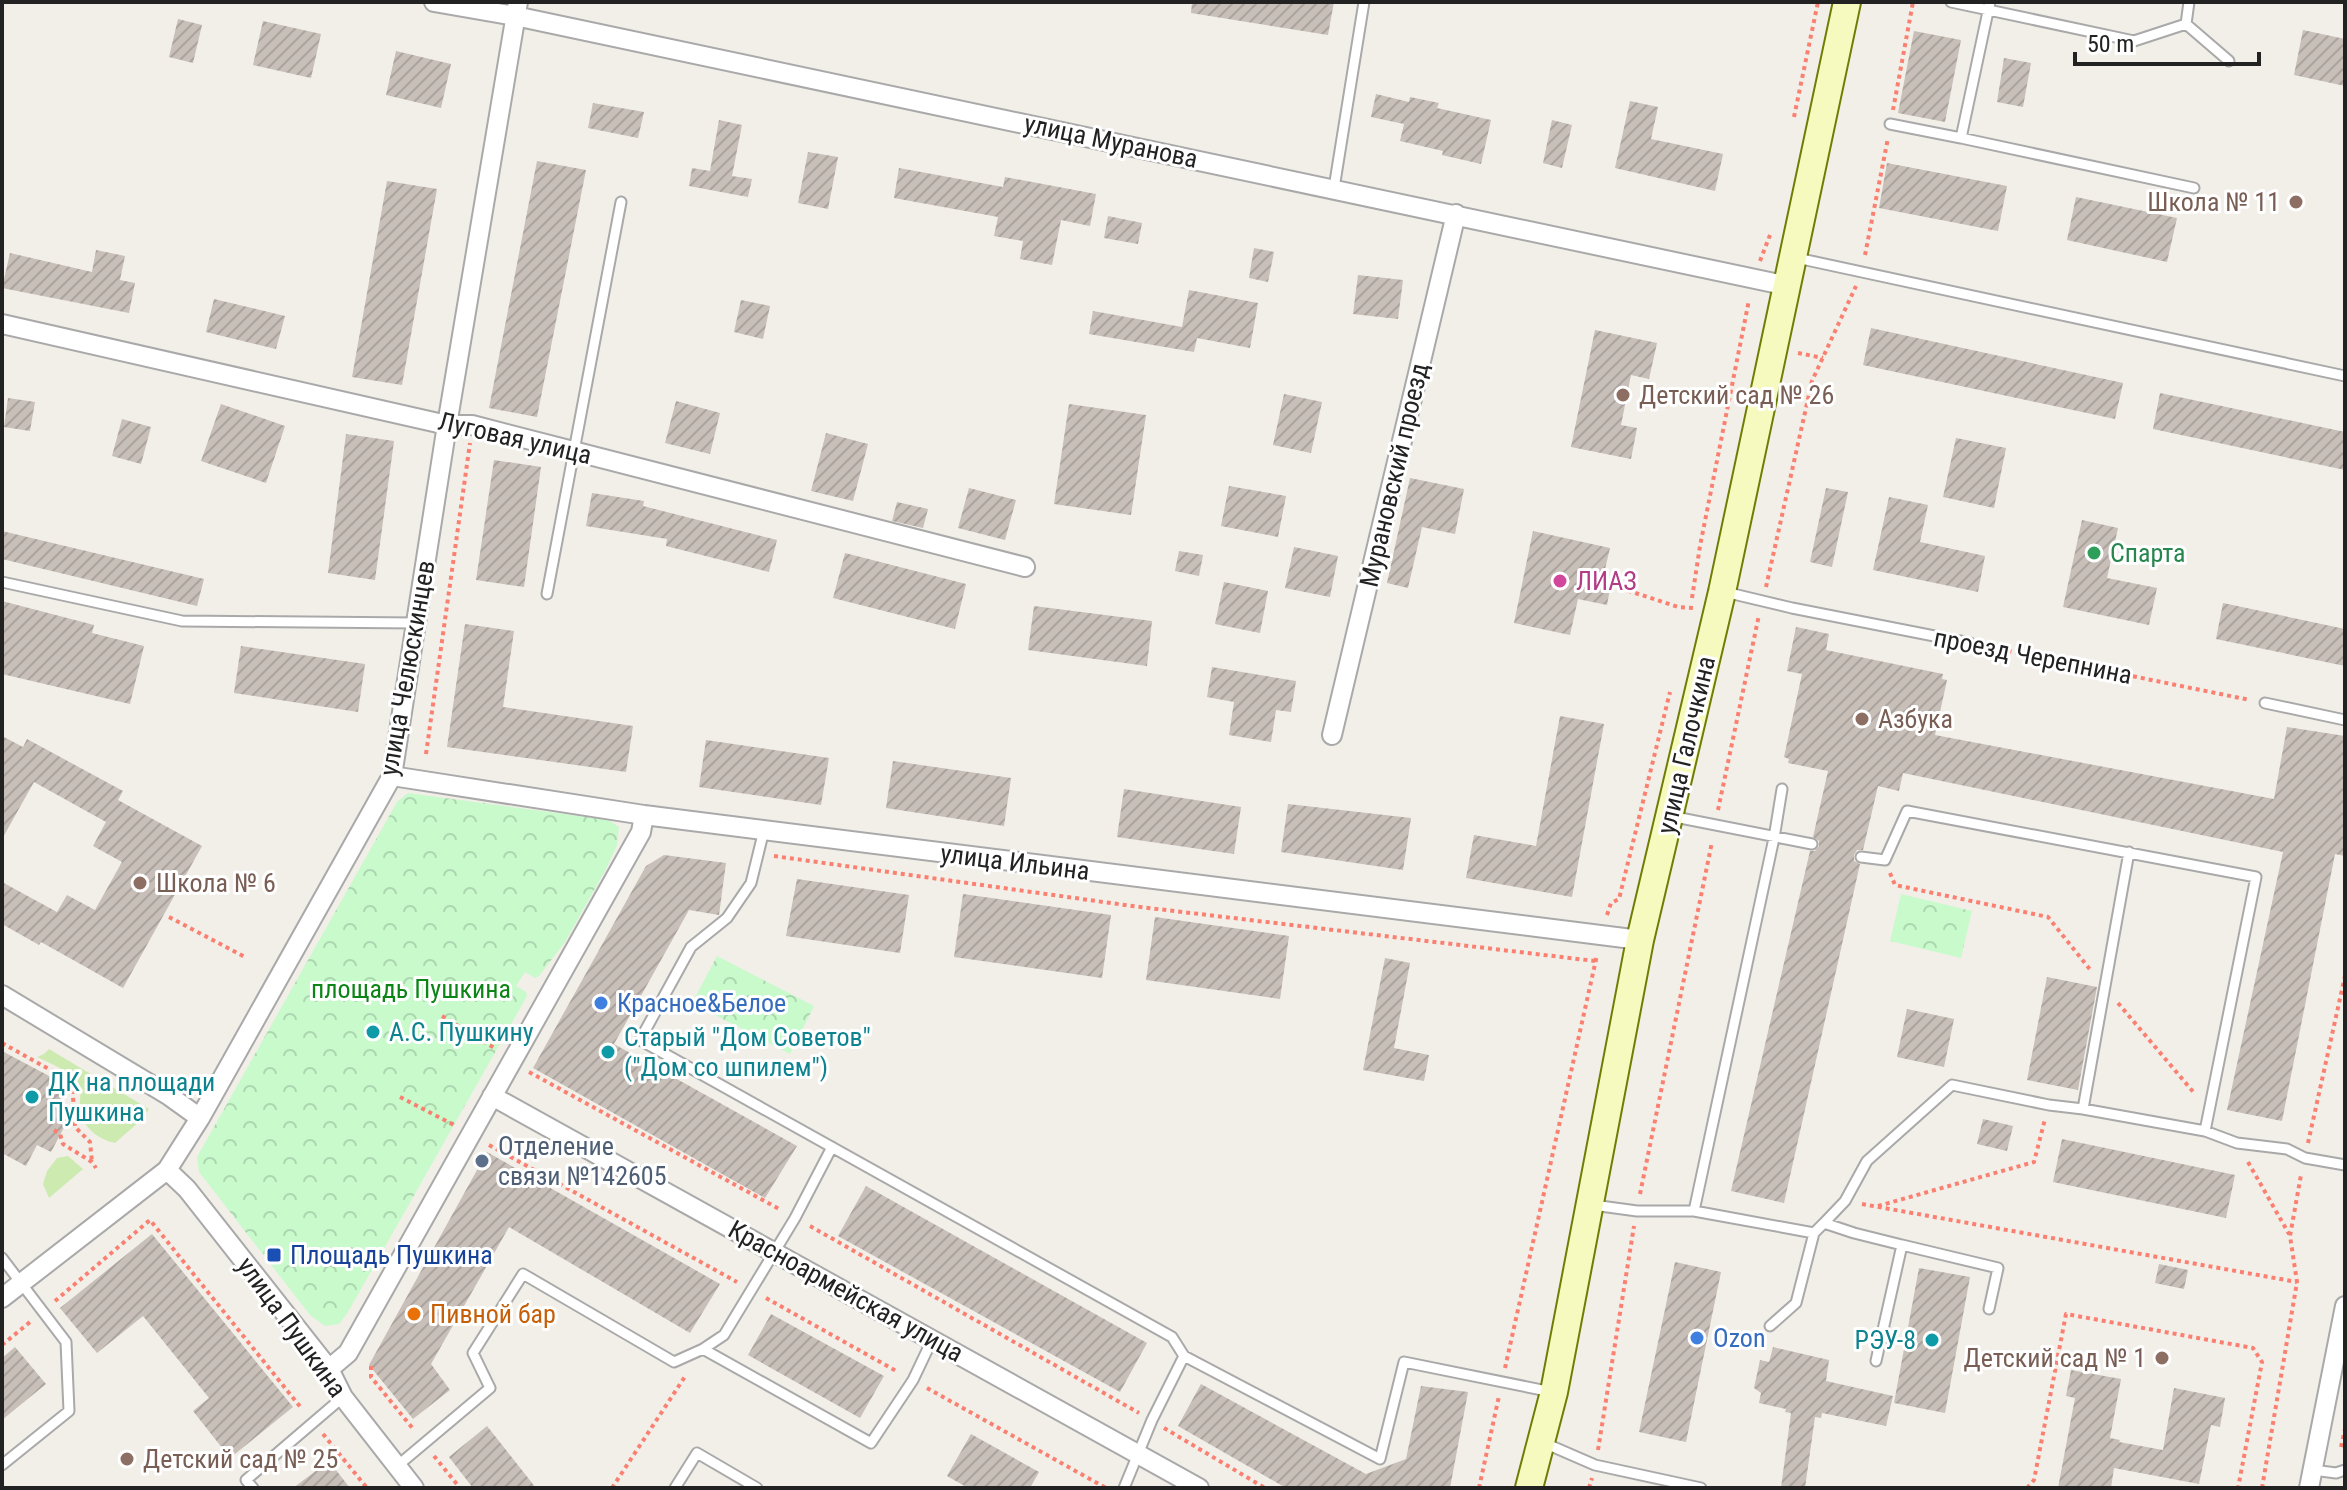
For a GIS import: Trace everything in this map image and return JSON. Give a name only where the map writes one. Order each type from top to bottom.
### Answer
[{"type":"street","name":"улица Муранова","points":[[434,2],[516,9],[1788,286]]},
{"type":"street","name":"улица Галочкина","points":[[1529,1488],[1554,1392],[1640,940],[1719,602],[1847,2]]},
{"type":"street","name":"улица Челюскинцев","points":[[2,1298],[167,1170],[200,1118],[392,776],[516,9]]},
{"type":"street","name":"Мурановский проезд","points":[[1332,735],[1456,214]]},
{"type":"street","name":"Луговая улица","points":[[2,324],[447,425],[472,425],[1025,567]]},
{"type":"street","name":"улица Ильина","points":[[392,776],[644,815],[1640,940]]},
{"type":"street","points":[[329,1369],[348,1353],[641,832],[644,815]]},
{"type":"street","points":[[2,995],[168,1095],[200,1118]]},
{"type":"street","name":"Красноармейская улица","points":[[492,1096],[1199,1488]]},
{"type":"street","name":"улица Пушкина","points":[[167,1170],[187,1189],[329,1369],[343,1397],[414,1488]]},
{"type":"street","points":[[2311,1479],[2345,1306]]},
{"type":"lane","points":[[1334,188],[1364,2]]},
{"type":"lane","points":[[1951,2],[1989,6],[2134,41],[2186,24]]},
{"type":"lane","points":[[2186,24],[2189,2]]},
{"type":"lane","points":[[1961,138],[1989,6]]},
{"type":"lane","points":[[2186,24],[2229,61]]},
{"type":"lane","points":[[1890,124],[2194,188]]},
{"type":"lane","points":[[547,594],[621,202]]},
{"type":"lane","points":[[1794,257],[2345,376]]},
{"type":"lane","points":[[2,582],[182,621],[416,623]]},
{"type":"lane","name":"проезд Черепнина","points":[[1719,602],[1762,602],[1970,643]]},
{"type":"lane","points":[[2265,703],[2345,720]]},
{"type":"lane","points":[[1694,1211],[1782,789]]},
{"type":"lane","points":[[1861,857],[1885,860],[1907,811],[2256,877],[2205,1131]]},
{"type":"lane","points":[[1668,816],[1812,844]]},
{"type":"lane","points":[[764,830],[751,883],[727,918],[691,947],[640,1040],[1172,1337],[1184,1356],[1380,1459],[1404,1362],[1554,1392]]},
{"type":"lane","points":[[2083,1109],[2129,852]]},
{"type":"lane","points":[[1770,1326],[1796,1303],[1814,1233],[1845,1201],[1867,1161],[1952,1085],[2205,1131],[2237,1143],[2287,1149],[2305,1158],[2345,1165]]},
{"type":"lane","points":[[396,1467],[490,1388],[473,1353],[523,1274],[674,1362],[724,1335],[795,1218],[832,1147]]},
{"type":"lane","points":[[1590,1205],[1637,1211],[1694,1211],[1814,1233]]},
{"type":"lane","points":[[1824,1223],[1998,1268],[1989,1309]]},
{"type":"lane","points":[[1876,1361],[1902,1245]]},
{"type":"lane","points":[[2,1258],[66,1342],[69,1411],[2,1465]]},
{"type":"lane","points":[[703,1349],[871,1443],[913,1380],[932,1340]]},
{"type":"lane","points":[[1124,1488],[1152,1420],[1184,1356]]},
{"type":"lane","points":[[253,1488],[246,1480],[343,1397]]},
{"type":"lane","points":[[1542,1442],[1595,1465],[1701,1488]]},
{"type":"lane","points":[[675,1488],[697,1453],[757,1488]]},
{"type":"lane","points":[[2311,1479],[2345,1470]]},
{"type":"path","points":[[1595,1465],[1637,1211],[1762,602],[1812,381],[1862,272],[1913,2]]},
{"type":"path","points":[[1691,607],[1700,546],[1753,278],[1769,237]]},
{"type":"path","points":[[426,754],[472,425]]},
{"type":"path","points":[[1620,588],[1678,607],[1719,602]]},
{"type":"path","name":"проезд Черепнина","points":[[1970,643],[2265,703]]},
{"type":"path","points":[[1479,1488],[1602,934],[1611,903],[1619,899],[1672,684]]},
{"type":"path","points":[[759,853],[1132,906],[1596,961]]},
{"type":"path","points":[[1885,860],[1895,885],[2048,917],[2209,1111]]},
{"type":"path","points":[[169,917],[245,957]]},
{"type":"path","points":[[2262,1488],[2297,1282],[2290,1236],[2345,976]]},
{"type":"path","points":[[442,1016],[513,1058],[529,1072],[795,1218],[1152,1420],[1265,1488]]},
{"type":"path","points":[[2,1043],[72,1082],[75,1127],[90,1142],[92,1162]]},
{"type":"path","points":[[400,1097],[1106,1488]]},
{"type":"path","points":[[1877,1207],[2034,1162],[2049,1105]]},
{"type":"path","points":[[54,1130],[60,1134],[63,1144],[92,1162],[96,1168]]},
{"type":"path","points":[[2237,1143],[2290,1236]]},
{"type":"path","points":[[1845,1201],[2297,1282]]},
{"type":"path","points":[[2,1345],[150,1220],[367,1488]]},
{"type":"path","points":[[2027,1488],[2034,1480],[2066,1314],[2253,1348],[2262,1362],[2238,1488]]},
{"type":"path","points":[[612,1488],[703,1349]]},
{"type":"green space","name":"площадь Пушкина","points":[[408,793],[608,820],[619,827],[617,845],[565,942],[539,976],[535,978],[525,972],[516,986],[527,996],[348,1312],[339,1324],[325,1326],[310,1315],[199,1172],[197,1157],[397,802]]},
{"type":"green space","points":[[1901,894],[1972,911],[1961,958],[1890,941]]},
{"type":"green space","points":[[717,956],[814,1006],[790,1054],[692,1003]]},
{"type":"green space","points":[[49,1049],[149,1109],[115,1143],[97,1136],[81,1116],[80,1087],[76,1080],[37,1057]]},
{"type":"green space","points":[[68,1156],[83,1169],[49,1198],[43,1184],[47,1171],[57,1158]]},
{"type":"building","points":[[1192,2],[1334,2],[1328,35],[1191,13]]},
{"type":"building","points":[[178,19],[202,25],[193,63],[169,57]]},
{"type":"building","points":[[263,21],[321,34],[311,78],[253,65]]},
{"type":"building","points":[[2303,30],[2345,39],[2345,86],[2294,75]]},
{"type":"building","points":[[1914,31],[1961,40],[1945,122],[1898,113]]},
{"type":"building","points":[[396,51],[451,64],[441,108],[386,95]]},
{"type":"building","points":[[2004,58],[2031,63],[2023,107],[1997,102]]},
{"type":"building","points":[[1376,94],[1409,102],[1410,97],[1439,103],[1437,108],[1491,120],[1481,164],[1400,141],[1404,124],[1371,117]]},
{"type":"building","points":[[1630,101],[1658,107],[1651,139],[1723,154],[1715,191],[1615,168]]},
{"type":"building","points":[[593,103],[644,112],[638,138],[588,128]]},
{"type":"building","points":[[719,120],[742,125],[732,176],[752,179],[748,197],[689,186],[692,168],[710,171]]},
{"type":"building","points":[[1552,120],[1572,125],[1562,168],[1543,163]]},
{"type":"building","points":[[808,152],[838,157],[828,209],[798,203]]},
{"type":"building","points":[[537,161],[586,170],[537,417],[489,408]]},
{"type":"building","points":[[1887,163],[2007,186],[1998,231],[1879,208]]},
{"type":"building","points":[[899,168],[1003,187],[1005,177],[1096,194],[1090,226],[1061,220],[1052,265],[1020,259],[1023,241],[994,236],[998,217],[894,198]]},
{"type":"building","points":[[387,181],[437,189],[402,385],[352,377]]},
{"type":"building","points":[[2076,197],[2177,218],[2167,262],[2067,240]]},
{"type":"building","points":[[1108,216],[1142,223],[1138,244],[1104,238]]},
{"type":"building","points":[[1254,248],[1274,252],[1268,282],[1249,278]]},
{"type":"building","points":[[96,250],[125,256],[120,280],[135,283],[129,313],[2,288],[10,253],[92,272]]},
{"type":"building","points":[[1358,275],[1403,280],[1398,319],[1353,314]]},
{"type":"building","points":[[1189,290],[1258,303],[1250,348],[1197,338],[1194,352],[1089,334],[1093,311],[1182,327]]},
{"type":"building","points":[[214,299],[285,316],[276,349],[206,332]]},
{"type":"building","points":[[741,300],[770,306],[763,339],[734,332]]},
{"type":"building","points":[[1871,328],[2123,383],[2115,419],[1863,365]]},
{"type":"building","points":[[1595,330],[1657,343],[1649,379],[1631,375],[1621,425],[1637,428],[1631,459],[1571,447]]},
{"type":"building","points":[[2160,393],[2345,432],[2345,470],[2153,429]]},
{"type":"building","points":[[1284,394],[1322,402],[1311,453],[1273,445]]},
{"type":"building","points":[[8,398],[35,402],[30,431],[4,427]]},
{"type":"building","points":[[676,401],[720,413],[710,454],[665,443]]},
{"type":"building","points":[[221,404],[285,426],[266,483],[201,461]]},
{"type":"building","points":[[1069,404],[1146,415],[1131,515],[1054,504]]},
{"type":"building","points":[[122,419],[151,427],[141,464],[112,456]]},
{"type":"building","points":[[826,433],[868,444],[853,501],[811,491]]},
{"type":"building","points":[[346,434],[394,441],[375,580],[328,573]]},
{"type":"building","points":[[1956,438],[2006,448],[1994,508],[1943,497]]},
{"type":"building","points":[[494,460],[541,467],[524,587],[476,580]]},
{"type":"building","points":[[1410,478],[1464,489],[1455,534],[1422,527],[1408,588],[1387,583]]},
{"type":"building","points":[[1229,486],[1286,496],[1278,537],[1221,526]]},
{"type":"building","points":[[969,488],[1016,500],[1005,540],[958,528]]},
{"type":"building","points":[[1826,488],[1848,492],[1832,567],[1810,562]]},
{"type":"building","points":[[592,493],[644,501],[643,506],[777,540],[769,572],[666,546],[667,539],[586,526]]},
{"type":"building","points":[[1889,497],[1928,505],[1920,542],[1985,556],[1978,592],[1873,570]]},
{"type":"building","points":[[897,502],[928,509],[923,528],[892,521]]},
{"type":"building","name":"Спарта","points":[[2082,520],[2118,528],[2107,578],[2157,588],[2149,625],[2063,607]]},
{"type":"building","points":[[2,531],[204,579],[197,606],[2,559]]},
{"type":"building","name":"ЛИАЗ","points":[[1533,531],[1610,548],[1602,582],[1611,584],[1607,605],[1578,599],[1570,635],[1514,623]]},
{"type":"building","points":[[1294,547],[1338,556],[1330,597],[1285,588]]},
{"type":"building","points":[[1179,551],[1203,555],[1199,576],[1175,571]]},
{"type":"building","points":[[845,553],[966,584],[955,629],[833,598]]},
{"type":"building","points":[[1224,582],[1268,591],[1260,633],[1215,624]]},
{"type":"building","points":[[2,601],[94,625],[92,633],[144,646],[130,704],[2,674]]},
{"type":"building","points":[[2223,603],[2345,629],[2345,666],[2216,639]]},
{"type":"building","points":[[1034,606],[1152,621],[1147,666],[1028,650]]},
{"type":"building","points":[[465,624],[514,631],[503,707],[633,726],[626,772],[447,747]]},
{"type":"building","points":[[1796,627],[1829,634],[1826,650],[1943,674],[1942,679],[1947,680],[1935,735],[2274,799],[2287,727],[2345,736],[2345,856],[2335,854],[2282,1121],[2227,1110],[2283,852],[1903,773],[1899,791],[1878,786],[1863,850],[1857,850],[1854,855],[1854,861],[1860,864],[1784,1203],[1731,1191],[1810,851],[1815,851],[1819,846],[1819,841],[1813,837],[1828,771],[1788,763],[1789,759],[1784,757],[1802,674],[1787,671]]},
{"type":"building","points":[[241,646],[365,664],[358,712],[234,693]]},
{"type":"building","points":[[1212,667],[1296,681],[1291,712],[1276,710],[1271,742],[1229,735],[1234,702],[1207,697]]},
{"type":"building","points":[[1560,716],[1604,724],[1572,897],[1466,878],[1474,835],[1536,846]]},
{"type":"building","points":[[2,736],[23,747],[27,739],[123,791],[118,800],[202,846],[123,988],[2,924],[2,882],[57,912],[67,895],[95,910],[122,862],[93,846],[106,822],[34,782],[2,839]]},
{"type":"building","points":[[706,740],[829,758],[821,805],[699,787]]},
{"type":"building","points":[[893,761],[1011,778],[1004,826],[886,808]]},
{"type":"building","points":[[1124,789],[1241,807],[1234,854],[1117,837]]},
{"type":"building","points":[[1288,804],[1411,818],[1403,870],[1281,852]]},
{"type":"building","points":[[664,855],[726,863],[719,915],[689,910],[614,1044],[797,1146],[765,1198],[533,1068],[646,866]]},
{"type":"building","points":[[797,879],[909,895],[900,953],[786,936]]},
{"type":"building","points":[[963,894],[1111,915],[1102,978],[954,957]]},
{"type":"building","points":[[1155,917],[1289,936],[1280,999],[1146,980]]},
{"type":"building","points":[[1385,958],[1410,963],[1394,1048],[1429,1055],[1424,1081],[1363,1070]]},
{"type":"building","points":[[2047,977],[2097,987],[2078,1090],[2027,1080]]},
{"type":"building","points":[[1907,1009],[1954,1019],[1944,1067],[1897,1057]]},
{"type":"building","name":"ДК на площади Пушкина","points":[[2,1051],[68,1086],[56,1108],[70,1116],[51,1152],[37,1145],[26,1166],[2,1153]]},
{"type":"building","points":[[1983,1119],[2013,1126],[2007,1151],[1977,1144]]},
{"type":"building","points":[[2062,1139],[2235,1175],[2226,1218],[2053,1182]]},
{"type":"building","points":[[487,1152],[720,1284],[690,1333],[509,1227],[431,1364],[450,1390],[413,1419],[369,1365]]},
{"type":"building","points":[[866,1186],[1147,1343],[1120,1392],[838,1236]]},
{"type":"building","points":[[152,1234],[293,1407],[230,1458],[193,1411],[209,1398],[143,1316],[97,1353],[60,1308]]},
{"type":"building","points":[[1675,1262],[1721,1272],[1686,1442],[1639,1432]]},
{"type":"building","points":[[2159,1264],[2188,1270],[2184,1289],[2155,1283]]},
{"type":"building","name":"РЭУ-8","points":[[1919,1268],[1970,1277],[1945,1413],[1894,1403]]},
{"type":"building","points":[[771,1314],[884,1376],[860,1418],[748,1355]]},
{"type":"building","points":[[15,1347],[46,1384],[2,1420],[2,1358]]},
{"type":"building","points":[[1773,1347],[1829,1360],[1826,1381],[1893,1396],[1886,1426],[1822,1413],[1821,1418],[1815,1417],[1805,1488],[1781,1488],[1791,1413],[1759,1403],[1761,1393],[1754,1388],[1760,1360],[1769,1362]]},
{"type":"building","points":[[2071,1370],[2121,1379],[2110,1438],[2163,1450],[2174,1388],[2225,1398],[2220,1427],[2211,1425],[2199,1484],[2114,1468],[2111,1488],[2058,1488],[2075,1398],[2066,1396]]},
{"type":"building","points":[[1201,1384],[1366,1474],[1406,1459],[1421,1386],[1468,1392],[1450,1488],[1286,1488],[1178,1426]]},
{"type":"building","points":[[487,1426],[536,1488],[473,1488],[449,1457]]},
{"type":"building","points":[[971,1434],[1039,1472],[1030,1488],[968,1488],[947,1476]]},
{"type":"building","points":[[329,1461],[350,1488],[293,1488]]},
{"type":"place","name":"Школа № 11","points":[[2296,202]]},
{"type":"place","name":"Детский сад № 26","points":[[1623,395]]},
{"type":"place","name":"Спарта","points":[[2094,553]]},
{"type":"place","name":"ЛИАЗ","points":[[1560,581]]},
{"type":"place","name":"Азбука","points":[[1862,719]]},
{"type":"place","name":"Школа № 6","points":[[140,883]]},
{"type":"place","name":"Красное&Белое","points":[[601,1003]]},
{"type":"place","name":"А.С. Пушкину","points":[[373,1032]]},
{"type":"place","name":"Старый \"Дом Советов\" (\"Дом со шпилем\")","points":[[608,1052]]},
{"type":"place","name":"ДК на площади Пушкина","points":[[32,1097]]},
{"type":"place","name":"Отделение связи №142605","points":[[482,1161]]},
{"type":"place","name":"Площадь Пушкина","points":[[274,1255]]},
{"type":"place","name":"Пивной бар","points":[[414,1314]]},
{"type":"place","name":"Ozon","points":[[1697,1338]]},
{"type":"place","name":"РЭУ-8","points":[[1932,1340]]},
{"type":"place","name":"Детский сад № 1","points":[[2162,1358]]},
{"type":"place","name":"Детский сад № 25","points":[[127,1459]]}]
